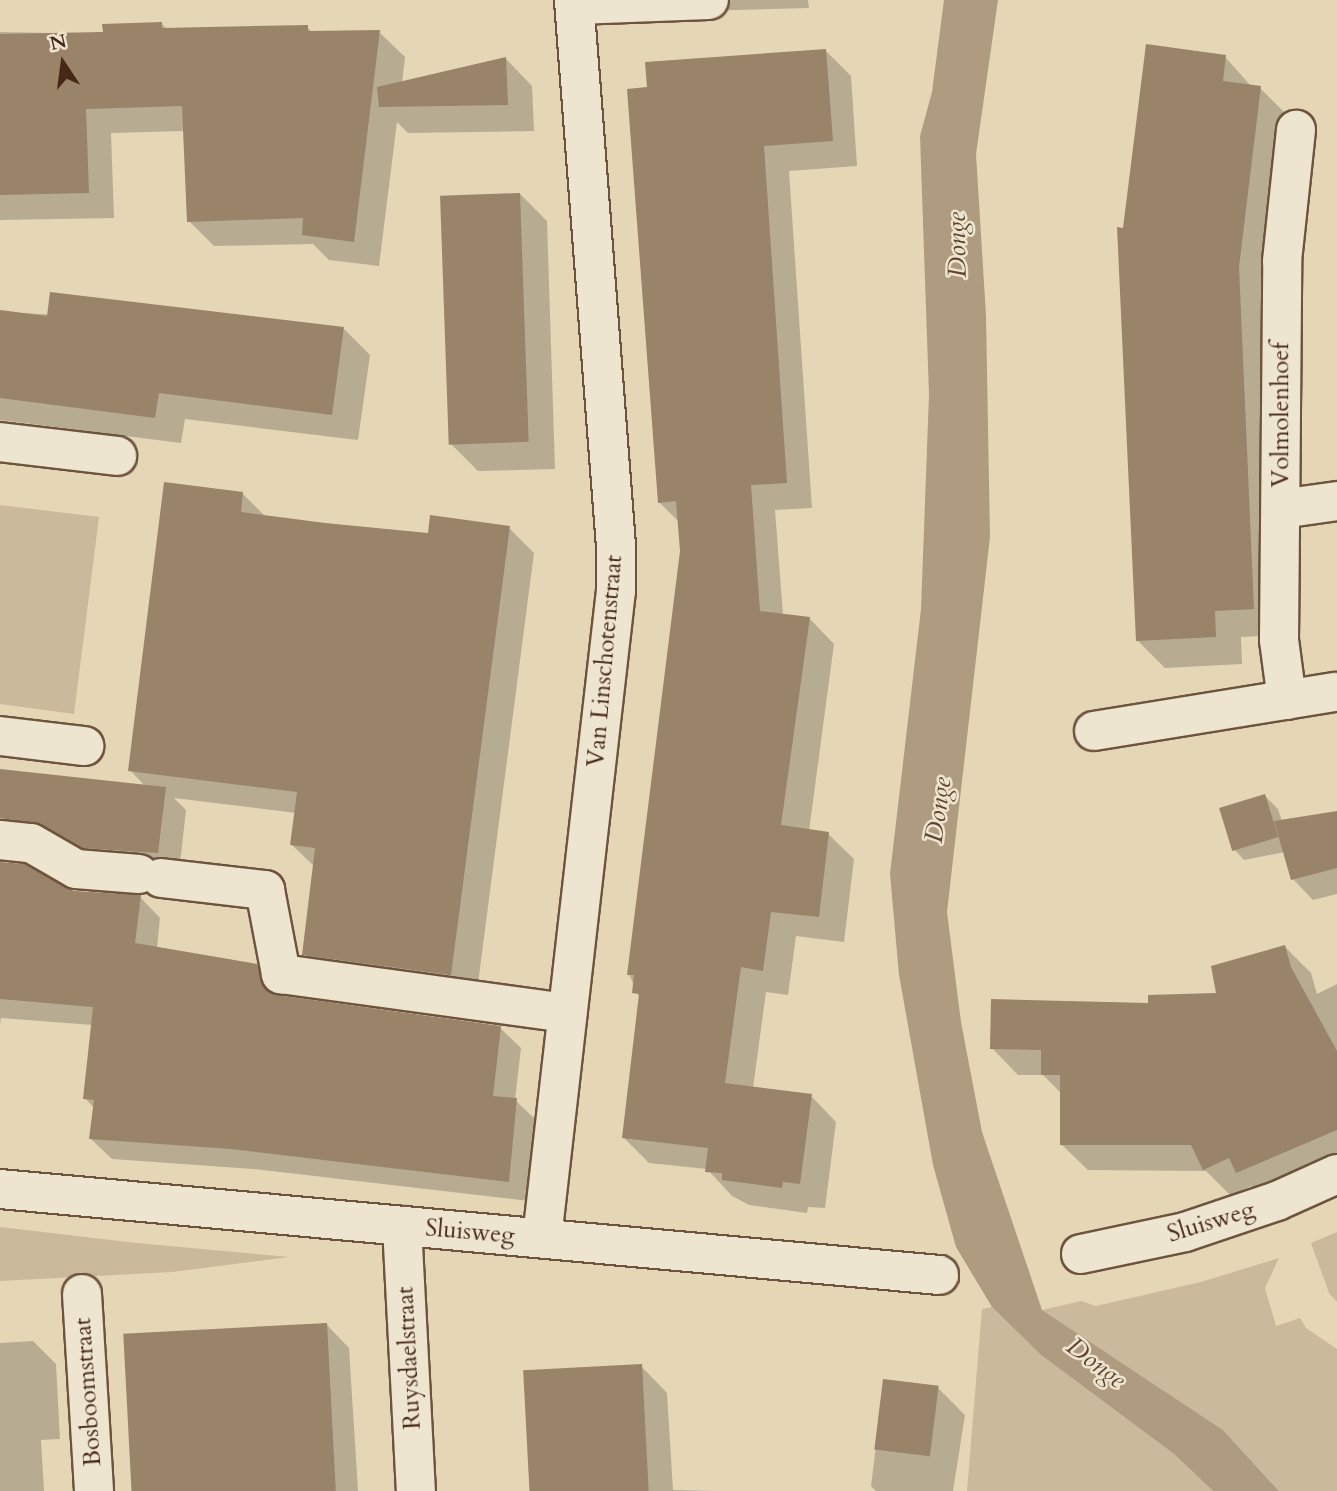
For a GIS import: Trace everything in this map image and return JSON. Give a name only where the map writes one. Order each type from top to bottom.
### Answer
[{"type":"street","points":[[575,2],[709,0]]},
{"type":"street","name":"Van Linschotenstraat","points":[[542,1238],[616,591],[617,546],[575,2]]},
{"type":"street","name":"Volmolenhoef","points":[[1287,700],[1279,639],[1282,261],[1296,130]]},
{"type":"street","points":[[0,442],[117,456]]},
{"type":"street","points":[[1281,509],[1337,500]]},
{"type":"street","points":[[1094,731],[1335,692]]},
{"type":"street","points":[[0,736],[84,746]]},
{"type":"street","points":[[0,840],[31,844],[76,869],[264,890],[281,974],[567,1013]]},
{"type":"street","name":"Sluisweg","points":[[1081,1254],[1185,1232],[1277,1201],[1337,1174]]},
{"type":"street","name":"Sluisweg","points":[[0,1189],[939,1275]]},
{"type":"street","name":"Ruysdaelstraat","points":[[402,1226],[416,1491]]},
{"type":"street","name":"Bosboomstraat","points":[[82,1294],[94,1491]]},
{"type":"shaded area","points":[[0,505],[99,517],[74,714],[0,704]]},
{"type":"shaded area","points":[[0,1227],[289,1257],[172,1272],[0,1281]]},
{"type":"shaded area","points":[[1337,1232],[1337,1302],[1329,1293],[1311,1243]]},
{"type":"shaded area","points":[[1279,1258],[1265,1288],[1276,1326],[1300,1318],[1306,1328],[1337,1349],[1337,1491],[1279,1491],[1223,1430],[1042,1310],[1081,1301],[1096,1306],[1201,1282]]},
{"type":"shaded area","points":[[992,1307],[1041,1355],[1174,1454],[1213,1491],[967,1491],[982,1309]]},
{"type":"water","name":"Donge","points":[[944,0],[998,0],[976,154],[986,315],[990,537],[947,912],[961,1022],[982,1132],[1042,1310],[1223,1430],[1279,1491],[1213,1491],[1174,1454],[1041,1355],[992,1307],[956,1247],[933,1165],[899,975],[890,874],[921,609],[929,395],[920,136],[932,92]]},
{"type":"building","points":[[162,22],[162,28],[308,25],[308,31],[380,30],[354,242],[302,235],[303,218],[187,222],[182,106],[86,109],[89,193],[0,195],[0,34],[103,32],[102,24]]},
{"type":"building","points":[[1146,44],[1226,55],[1223,81],[1261,86],[1239,267],[1254,609],[1215,611],[1216,637],[1136,641],[1117,227],[1123,228]]},
{"type":"building","points":[[826,49],[833,141],[764,146],[787,483],[751,485],[760,611],[810,617],[781,825],[829,832],[819,917],[771,912],[763,971],[741,967],[725,1083],[812,1094],[800,1184],[783,1182],[782,1188],[722,1180],[722,1173],[705,1172],[708,1148],[622,1138],[639,994],[632,993],[634,975],[627,975],[680,551],[676,501],[658,503],[627,89],[647,87],[645,62]]},
{"type":"building","points":[[506,57],[508,105],[379,107],[377,87]]},
{"type":"building","points":[[520,193],[529,442],[449,445],[440,196]]},
{"type":"building","points":[[50,292],[344,327],[332,415],[159,393],[155,418],[0,398],[0,310],[47,316]]},
{"type":"building","points":[[164,482],[243,492],[241,512],[325,523],[428,533],[430,515],[510,526],[451,975],[302,955],[315,848],[290,845],[297,792],[128,771]]},
{"type":"building","points":[[0,769],[166,787],[158,853],[83,848],[41,824],[0,818]]},
{"type":"building","points":[[1265,794],[1278,837],[1232,851],[1219,808]]},
{"type":"building","points":[[1337,811],[1337,868],[1291,880],[1274,821]]},
{"type":"building","points":[[0,862],[24,864],[74,891],[141,895],[135,943],[257,964],[265,989],[277,995],[501,1026],[493,1096],[517,1098],[509,1182],[231,1149],[89,1139],[94,1100],[83,1099],[93,1007],[0,999]]},
{"type":"building","points":[[1285,945],[1291,967],[1337,1051],[1337,1130],[1236,1173],[1229,1158],[1203,1170],[1191,1145],[1060,1145],[1060,1075],[1041,1075],[1041,1050],[990,1049],[991,999],[1148,1003],[1148,995],[1216,993],[1211,966]]},
{"type":"building","points":[[327,1323],[336,1491],[132,1491],[123,1334]]},
{"type":"building","points":[[642,1364],[649,1491],[529,1491],[523,1370]]},
{"type":"building","points":[[883,1379],[939,1386],[930,1456],[874,1449]]}]
